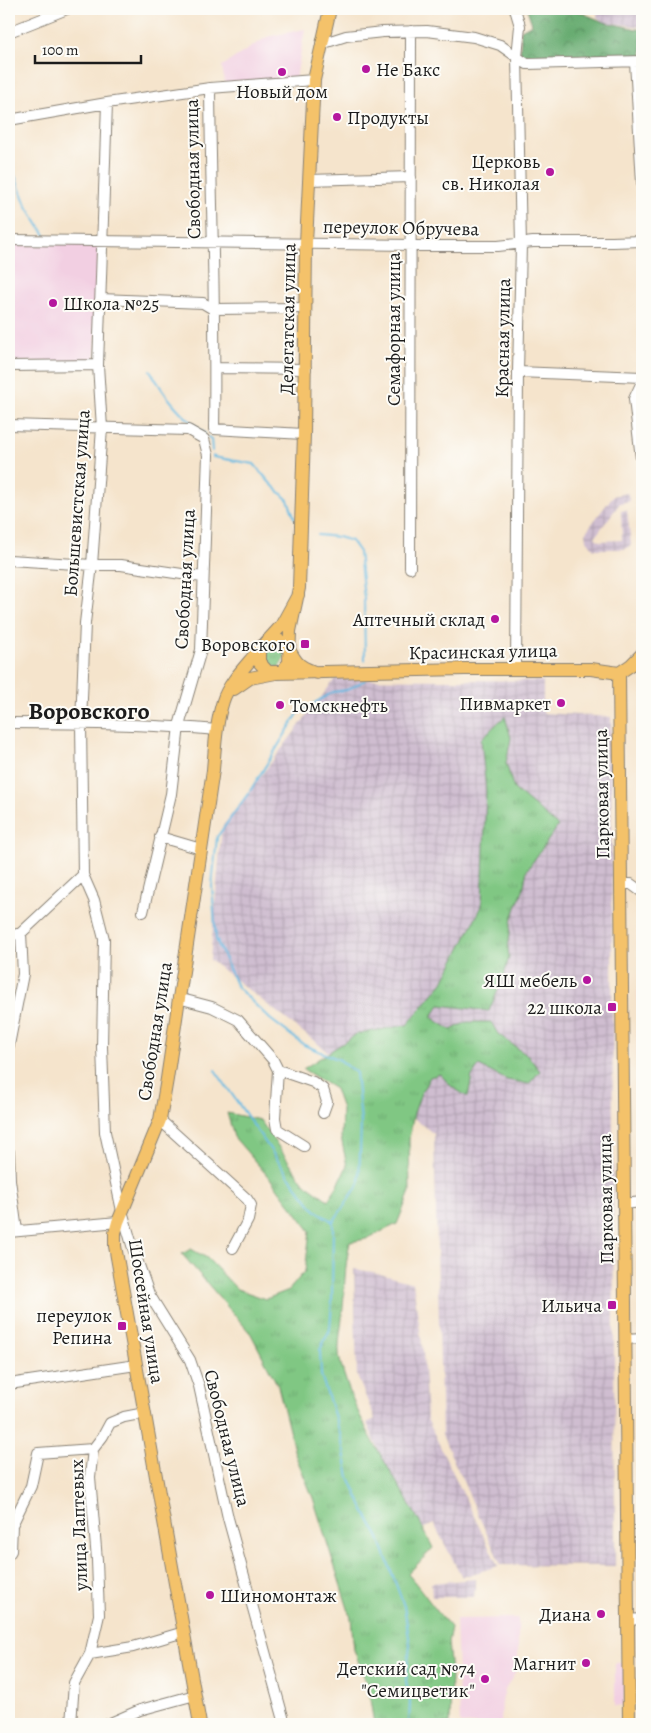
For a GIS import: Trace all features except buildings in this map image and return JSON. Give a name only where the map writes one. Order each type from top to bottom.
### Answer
[{"type":"main road","name":"Делегатская улица","points":[[290,651],[290,631],[298,595],[306,370],[306,243],[314,80],[330,9]]},
{"type":"main road","name":"Делегатская улица","points":[[223,701],[233,682],[263,644],[281,626],[298,595]]},
{"type":"main road","points":[[290,651],[291,659],[287,667],[281,672],[268,672],[259,662],[258,654],[263,644],[277,640],[285,644],[301,666],[317,673]]},
{"type":"main road","points":[[619,673],[642,654]]},
{"type":"main road","name":"Красинская улица","points":[[223,701],[230,692],[244,681],[260,675],[276,673],[591,669],[619,673]]},
{"type":"main road","name":"Парковая улица","points":[[619,673],[629,1724]]},
{"type":"main road","name":"Свободная улица","points":[[120,1217],[160,1120],[217,730],[223,701]]},
{"type":"main road","name":"Шоссейная улица","points":[[120,1217],[115,1234],[115,1246],[200,1724]]},
{"type":"street","points":[[9,32],[67,9]]},
{"type":"street","name":"Красная улица","points":[[515,9],[520,26],[517,57],[521,245],[518,372],[516,669]]},
{"type":"street","name":"Семафорная улица","points":[[410,568],[411,31]]},
{"type":"street","points":[[321,44],[346,36],[427,31],[474,37],[500,45],[527,64],[639,61],[642,183]]},
{"type":"street","points":[[9,120],[210,88],[314,80]]},
{"type":"street","name":"Свободная улица","points":[[210,88],[215,368],[214,430],[304,434]]},
{"type":"street","name":"Большевистская улица","points":[[83,875],[81,723],[85,623],[92,565],[102,428],[98,365],[107,103]]},
{"type":"street","points":[[309,180],[411,177]]},
{"type":"street","name":"переулок Обручева","points":[[9,240],[498,246],[521,245],[534,242],[642,241]]},
{"type":"street","points":[[100,300],[203,303],[213,309],[306,308]]},
{"type":"street","points":[[9,366],[98,365]]},
{"type":"street","points":[[215,368],[306,370]]},
{"type":"street","points":[[518,372],[642,377]]},
{"type":"street","points":[[642,382],[634,399],[642,467]]},
{"type":"street","points":[[9,425],[102,428]]},
{"type":"street","name":"Свободная улица","points":[[102,428],[188,430],[204,439],[208,455],[202,577],[201,650],[179,726],[171,794],[143,912]]},
{"type":"street","points":[[9,560],[121,565],[202,577]]},
{"type":"street","points":[[9,723],[179,726],[217,730]]},
{"type":"street","points":[[160,837],[201,849]]},
{"type":"street","points":[[9,936],[21,933],[83,875]]},
{"type":"street","name":"Шоссейная улица","points":[[83,875],[94,900],[104,939],[102,1047],[105,1132],[120,1217]]},
{"type":"street","points":[[621,884],[631,884],[642,892]]},
{"type":"street","points":[[9,1045],[23,974],[21,933]]},
{"type":"street","points":[[178,998],[212,1007],[238,1020],[273,1060],[278,1070],[275,1118],[277,1129],[304,1146]]},
{"type":"street","points":[[278,1070],[313,1082],[323,1088],[327,1102],[323,1113]]},
{"type":"street","points":[[160,1120],[247,1198],[251,1205],[248,1220],[233,1248]]},
{"type":"street","points":[[9,1152],[13,1231],[120,1217]]},
{"type":"street","points":[[624,1204],[642,1202]]},
{"type":"street","name":"Свободная улица","points":[[120,1217],[149,1294],[190,1360],[199,1386],[228,1518],[285,1724]]},
{"type":"street","points":[[625,1339],[642,1338]]},
{"type":"street","points":[[9,1384],[136,1365]]},
{"type":"street","points":[[93,1450],[104,1436],[110,1423],[124,1417],[145,1413]]},
{"type":"street","name":"улица Лаптевых","points":[[9,1554],[11,1551],[12,1525],[32,1486],[38,1453],[93,1450],[90,1477],[97,1560],[99,1616],[90,1654],[74,1683],[71,1724]]},
{"type":"street","points":[[628,1620],[642,1619]]},
{"type":"street","points":[[90,1654],[133,1647],[184,1632]]},
{"type":"street","points":[[108,1724],[140,1710],[195,1695]]},
{"type":"shaded area","points":[[598,9],[642,9],[642,27],[604,22],[597,17]]},
{"type":"shaded area","points":[[305,29],[296,78],[225,84],[222,66],[267,37]]},
{"type":"shaded area","name":"Школа №25","points":[[9,243],[99,244],[95,362],[9,362]]},
{"type":"shaded area","points":[[627,493],[630,501],[620,503],[595,537],[599,541],[622,540],[621,511],[627,510],[631,545],[625,549],[594,549],[586,539],[585,533],[613,496]]},
{"type":"shaded area","points":[[335,679],[543,681],[543,713],[611,717],[615,1566],[501,1565],[442,1435],[434,1134],[210,960],[222,827]]},
{"type":"shaded area","points":[[642,984],[642,1197],[635,1198],[638,985]]},
{"type":"shaded area","points":[[354,1269],[413,1283],[423,1351],[427,1419],[498,1566],[462,1577],[434,1524],[422,1529],[389,1474],[367,1423],[375,1419],[357,1376]]},
{"type":"shaded area","points":[[476,1579],[474,1597],[432,1597],[431,1583]]},
{"type":"shaded area","name":"Детский сад №74 \"Семицветик\"","points":[[518,1618],[518,1668],[505,1690],[502,1701],[501,1724],[460,1724],[456,1619]]},
{"type":"shaded area","points":[[615,1663],[625,1663],[624,1704],[615,1706]]},
{"type":"green space","points":[[527,9],[573,9],[604,22],[642,30],[642,56],[520,55],[521,30],[532,24]]},
{"type":"green space","points":[[277,645],[283,650],[285,657],[279,667],[268,666],[263,653],[267,647]]},
{"type":"green space","points":[[505,716],[511,738],[506,763],[514,789],[558,826],[527,870],[523,890],[512,918],[508,948],[509,957],[504,976],[489,1011],[440,1005],[431,1017],[451,1030],[467,1022],[491,1022],[498,1034],[528,1056],[540,1071],[529,1084],[507,1080],[479,1066],[472,1076],[468,1097],[452,1087],[440,1074],[430,1077],[421,1093],[414,1113],[409,1139],[410,1192],[397,1224],[366,1239],[350,1242],[347,1261],[339,1355],[347,1385],[381,1456],[433,1548],[408,1574],[451,1627],[448,1642],[451,1673],[450,1724],[374,1724],[368,1687],[354,1650],[351,1618],[313,1498],[295,1454],[278,1386],[251,1334],[182,1254],[191,1249],[207,1258],[237,1289],[266,1299],[289,1290],[305,1271],[310,1231],[272,1181],[234,1137],[227,1113],[260,1120],[303,1182],[328,1200],[347,1166],[341,1137],[342,1109],[335,1089],[303,1069],[357,1034],[407,1025],[443,982],[482,906],[486,791],[481,739]]},
{"type":"waterway","points":[[9,160],[26,205],[45,235]]},
{"type":"waterway","points":[[150,370],[174,405],[205,434]]},
{"type":"waterway","points":[[208,437],[211,439],[212,451]]},
{"type":"waterway","points":[[213,456],[254,464],[288,500],[295,519]]},
{"type":"waterway","points":[[318,535],[338,537],[351,541],[359,552],[364,598],[365,660]]},
{"type":"waterway","points":[[333,1222],[359,1184],[361,1121],[356,1073],[340,1060],[304,1045],[270,1019],[237,987],[216,939],[212,886],[217,837],[250,791],[299,712],[333,692],[347,690],[365,680]]},
{"type":"waterway","points":[[215,1070],[288,1175],[315,1210],[333,1222],[330,1329],[320,1350],[321,1375],[340,1433],[349,1477],[362,1507],[379,1538],[404,1606],[410,1644],[406,1681],[410,1702],[409,1724]]},
{"type":"place","name":"Не Бакс","points":[[366,69]]},
{"type":"place","name":"Новый дом","points":[[282,72]]},
{"type":"place","name":"Продукты","points":[[337,117]]},
{"type":"place","name":"Церковь св. Николая","points":[[550,172]]},
{"type":"place","name":"Школа №25","points":[[53,303]]},
{"type":"place","name":"Аптечный склад","points":[[495,619]]},
{"type":"place","name":"Воровского","points":[[305,644]]},
{"type":"place","name":"Пивмаркет","points":[[561,703]]},
{"type":"place","name":"Томскнефть","points":[[280,705]]},
{"type":"place","name":"ЯШ мебель","points":[[587,980]]},
{"type":"place","name":"22 школа","points":[[612,1007]]},
{"type":"place","name":"Ильича","points":[[612,1305]]},
{"type":"place","name":"переулок Репина","points":[[122,1326]]},
{"type":"place","name":"Шиномонтаж","points":[[210,1595]]},
{"type":"place","name":"Диана","points":[[601,1614]]},
{"type":"place","name":"Магнит","points":[[586,1663]]},
{"type":"place","name":"Детский сад №74 \"Семицветик\"","points":[[485,1679]]},
{"type":"district","name":"Воровского","points":[[89,711]]}]
